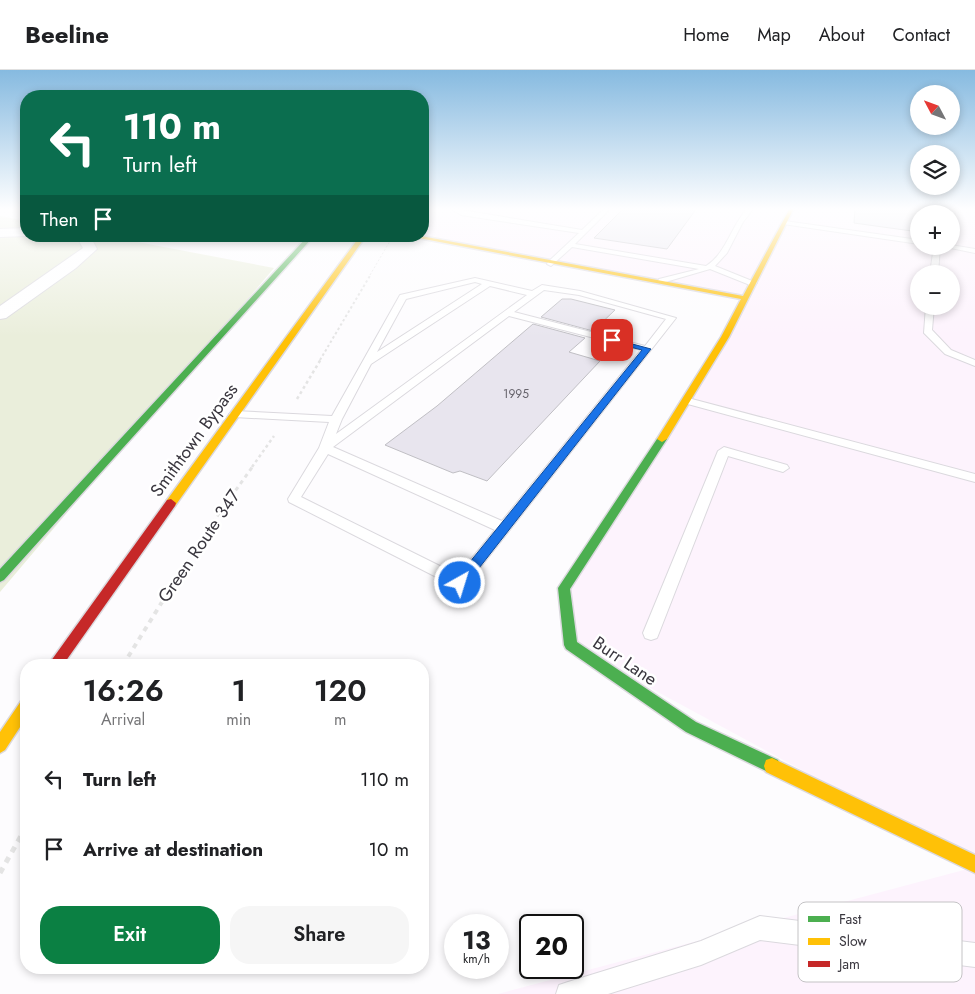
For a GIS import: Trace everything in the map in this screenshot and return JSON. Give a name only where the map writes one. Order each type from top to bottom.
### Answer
[{"type":"main road","points":[[0,577],[297,251]]},
{"type":"main road","name":"Smithtown Bypass","points":[[59,659],[352,251]]},
{"type":"main road","points":[[487,251],[552,264],[586,267],[662,282],[742,303]]},
{"type":"main road","name":"Burr Lane","points":[[770,251],[688,401],[564,588],[570,645],[691,727],[975,864]]},
{"type":"main road","points":[[552,264],[580,276],[742,303]]},
{"type":"main road","points":[[0,745],[20,715]]},
{"type":"street","points":[[0,314],[71,265],[87,251]]},
{"type":"lane","points":[[552,264],[564,251]]},
{"type":"lane","points":[[607,251],[708,268],[753,283]]},
{"type":"lane","points":[[662,282],[708,268],[722,256],[724,251]]},
{"type":"lane","points":[[325,448],[508,313],[533,294],[542,287],[589,295],[623,306],[672,318],[460,583],[294,499],[325,448],[336,419],[403,297],[475,280],[533,294]]},
{"type":"lane","points":[[366,364],[489,283]]},
{"type":"lane","points":[[556,290],[574,297]]},
{"type":"lane","points":[[593,302],[623,306]]},
{"type":"lane","points":[[508,313],[647,349]]},
{"type":"lane","points":[[929,315],[926,331],[948,352],[975,363]]},
{"type":"lane","points":[[688,401],[975,478]]},
{"type":"lane","points":[[234,414],[336,419]]},
{"type":"lane","points":[[325,448],[504,528]]},
{"type":"lane","points":[[652,633],[724,451],[782,468]]},
{"type":"lane","points":[[568,994],[701,953],[760,928],[798,933]]},
{"type":"lane","points":[[962,953],[975,955]]},
{"type":"path","points":[[295,402],[386,251]]},
{"type":"path","name":"Green Route 347","points":[[127,659],[206,532],[278,430]]},
{"type":"path","points":[[0,873],[20,838]]},
{"type":"shaded area","points":[[501,251],[910,251],[910,255],[960,255],[960,251],[975,251],[975,864],[571,645],[564,588],[744,298]]},
{"type":"shaded area","points":[[975,867],[975,994],[498,994],[554,979],[584,979],[584,971],[798,914],[798,982],[962,982],[962,902],[844,902]]},
{"type":"green space","points":[[0,251],[185,251],[274,268],[0,592]]},
{"type":"building","points":[[562,299],[571,299],[615,310],[593,331],[541,317]]},
{"type":"building","points":[[533,324],[585,338],[569,352],[600,361],[487,481],[460,471],[453,473],[385,445],[437,406]]},
{"type":"traffic: fast","points":[[0,577],[297,251]]},
{"type":"traffic: fast","points":[[662,439],[564,588],[571,645],[691,727],[772,766]]},
{"type":"traffic: slow","points":[[171,503],[352,251]]},
{"type":"traffic: slow","points":[[492,251],[745,298]]},
{"type":"traffic: slow","points":[[662,439],[725,337],[770,251]]},
{"type":"traffic: slow","points":[[0,745],[20,715]]},
{"type":"traffic: slow","points":[[772,766],[975,864]]},
{"type":"traffic: jam","points":[[59,659],[171,503]]},
{"type":"route","points":[[460,583],[647,349],[612,340]]}]
